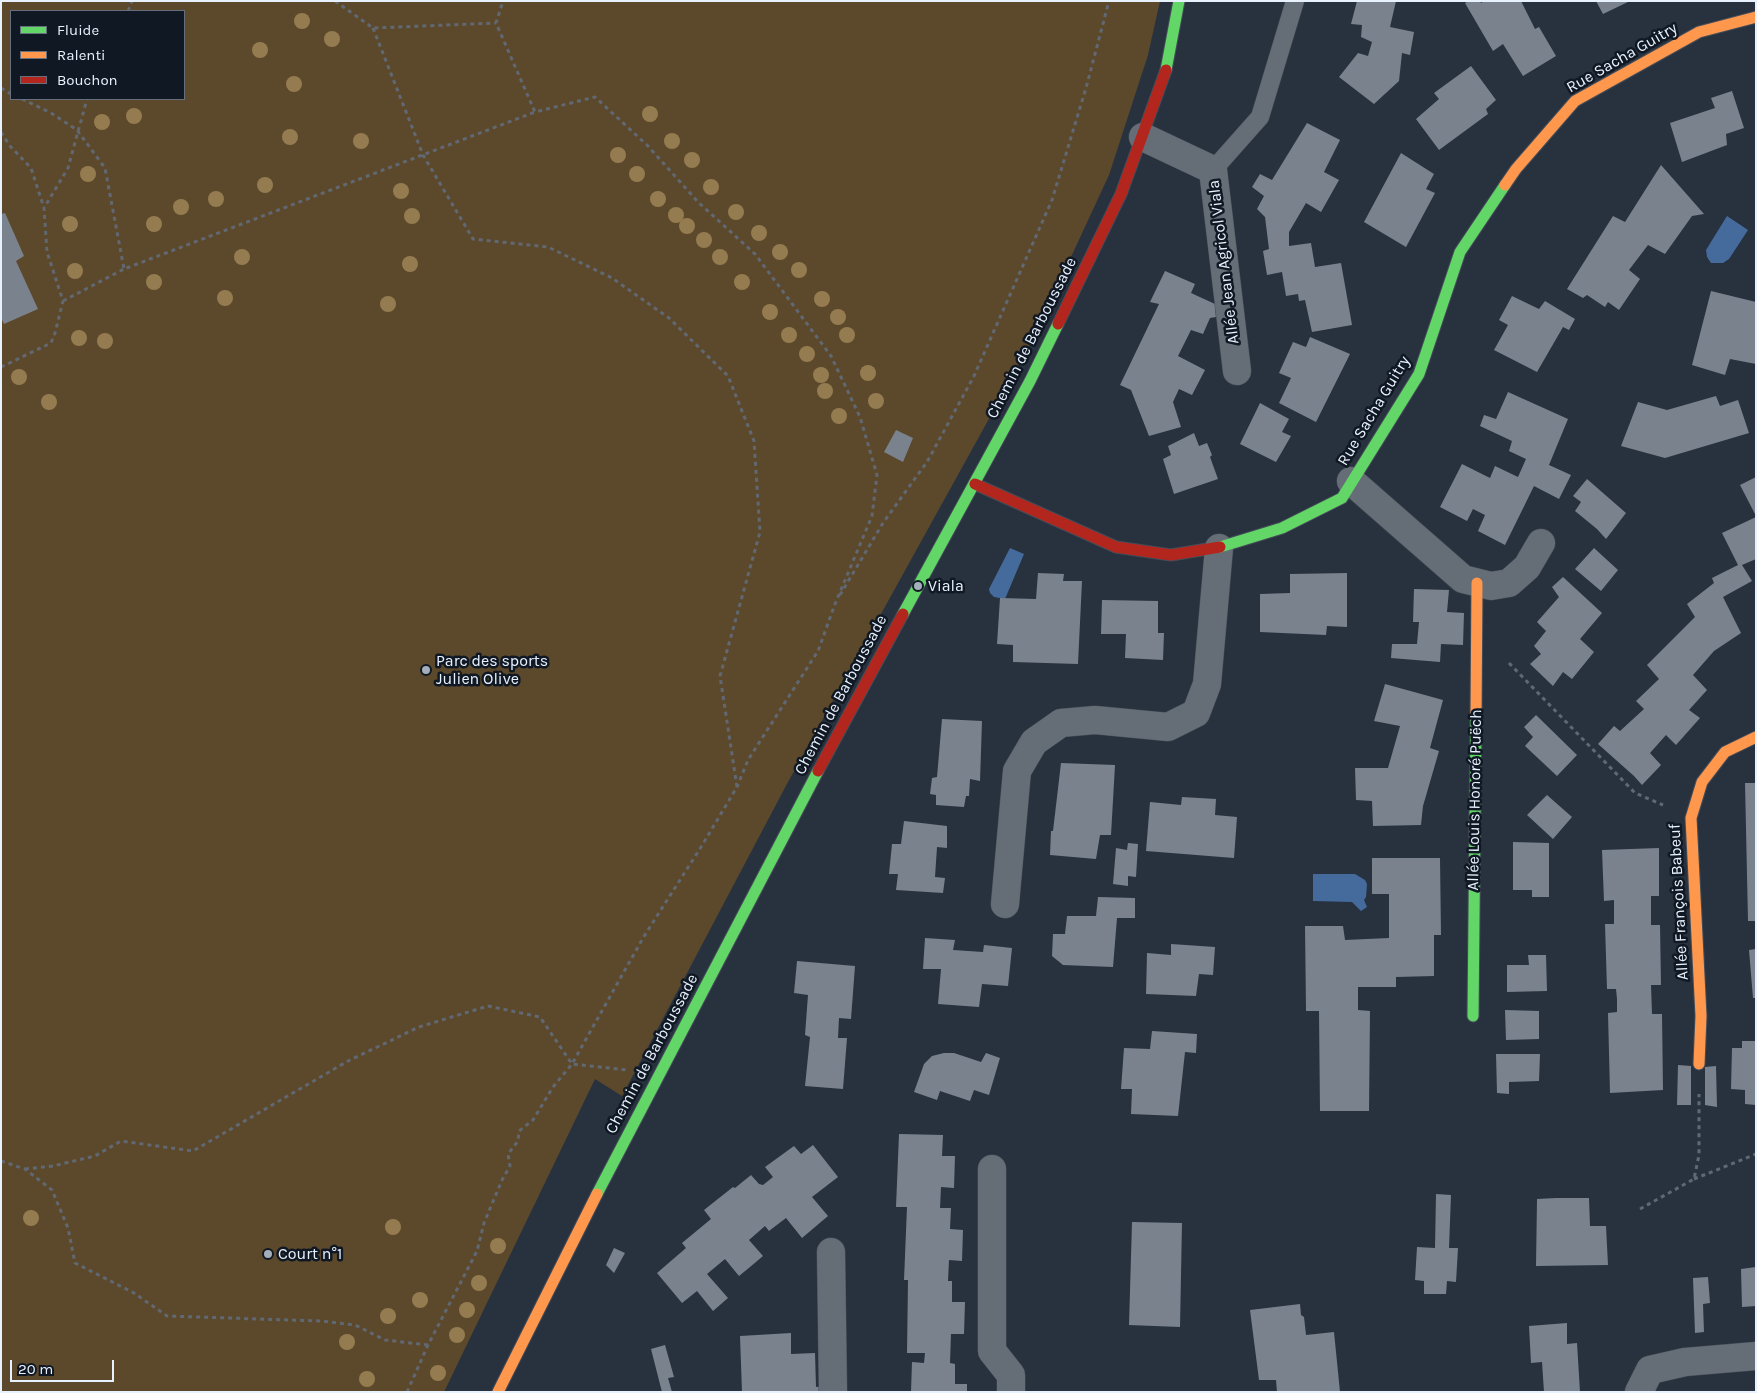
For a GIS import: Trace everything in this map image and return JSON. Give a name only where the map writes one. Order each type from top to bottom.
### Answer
[{"type":"street","name":"Chemin de Barboussade","points":[[498,1392],[600,1188],[837,734],[1030,381],[1117,203],[1143,137],[1166,72],[1179,1]]},
{"type":"street","name":"Rue Sacha Guitry","points":[[975,484],[1116,547],[1172,555],[1219,548],[1282,528],[1342,498],[1419,374],[1460,252],[1516,169],[1575,101],[1699,32],[1756,17]]},
{"type":"street","name":"Allée Jean Agricol Viala","points":[[1143,137],[1213,170],[1237,371]]},
{"type":"street","points":[[1351,481],[1463,579],[1491,586],[1509,583],[1527,567],[1541,543]]},
{"type":"street","points":[[1005,904],[1017,771],[1034,742],[1061,723],[1095,720],[1168,727],[1196,713],[1207,684],[1219,548]]},
{"type":"street","name":"Allée Louis Honoré Puëch","points":[[1473,1016],[1477,583]]},
{"type":"street","name":"Allée François Babeuf","points":[[1699,1064],[1701,1016],[1691,818],[1702,782],[1725,752],[1756,737]]},
{"type":"street","points":[[992,1169],[992,1352],[1010,1375],[1010,1392]]},
{"type":"street","points":[[831,1252],[833,1392]]},
{"type":"street","points":[[1639,1392],[1650,1370],[1685,1362],[1756,1356]]},
{"type":"lane","points":[[1213,170],[1260,117],[1296,1]]},
{"type":"path","points":[[335,1],[373,28],[423,155],[473,239],[548,247],[612,278],[668,318],[728,376],[754,440],[760,532],[720,676],[737,787]]},
{"type":"path","points":[[503,1],[496,23],[535,112]]},
{"type":"path","points":[[835,604],[882,523],[927,462],[978,367],[1052,200],[1086,88],[1109,1]]},
{"type":"path","points":[[373,28],[496,23]]},
{"type":"path","points":[[63,301],[124,270],[535,112],[595,97],[648,146],[698,202],[755,254],[831,356],[860,417],[877,475],[872,516],[835,604],[818,651],[748,760],[737,787],[643,938],[572,1064],[553,1087],[533,1120],[519,1131],[518,1141],[508,1154],[510,1166],[484,1223],[477,1251],[428,1345],[407,1392]]},
{"type":"path","points":[[24,100],[51,113],[77,130],[105,168],[124,270]]},
{"type":"path","points":[[44,208],[68,168],[87,100]]},
{"type":"path","points":[[1,132],[10,146],[31,168],[44,208],[47,252],[63,301],[56,332],[51,344],[1,368]]},
{"type":"path","points":[[1477,630],[1635,793],[1691,818]]},
{"type":"path","points":[[25,1169],[53,1166],[95,1156],[121,1141],[193,1150],[348,1061],[419,1026],[488,1006],[540,1017],[572,1064],[636,1071]]},
{"type":"path","points":[[1694,1179],[1699,1155],[1699,1064]]},
{"type":"path","points":[[1640,1208],[1694,1179],[1756,1154]]},
{"type":"path","points":[[1,1161],[25,1169],[52,1190],[68,1228],[75,1263],[134,1294],[167,1316],[321,1321],[355,1325],[385,1340],[428,1345]]},
{"type":"shaded area","name":"Parc des sports Julien Olive","points":[[1,1],[1160,1],[1148,55],[1109,175],[1032,341],[788,782],[622,1096],[595,1079],[444,1392],[1,1392]]},
{"type":"water","points":[[1727,216],[1748,230],[1729,259],[1723,263],[1711,263],[1707,257],[1706,250]]},
{"type":"water","points":[[1010,548],[1024,554],[1005,599],[994,597],[989,589]]},
{"type":"water","points":[[1313,874],[1355,874],[1365,880],[1367,884],[1364,900],[1367,907],[1361,911],[1352,902],[1313,901]]},
{"type":"building","points":[[1357,1],[1396,1],[1390,27],[1414,32],[1410,55],[1402,53],[1399,81],[1374,104],[1339,77],[1358,53],[1368,56],[1372,42],[1361,37],[1362,25],[1351,24]]},
{"type":"building","points":[[1480,1],[1481,3],[1484,1],[1521,1],[1535,29],[1539,27],[1556,56],[1523,76],[1503,44],[1493,51],[1465,3]]},
{"type":"building","points":[[1596,1],[1630,1],[1603,14]]},
{"type":"building","points":[[1471,66],[1496,100],[1486,109],[1488,114],[1439,150],[1416,119],[1439,99],[1434,93]]},
{"type":"building","points":[[1732,91],[1744,128],[1726,134],[1727,145],[1682,162],[1670,123],[1715,108],[1711,98]]},
{"type":"building","points":[[1307,123],[1340,140],[1324,172],[1339,180],[1321,212],[1306,203],[1289,232],[1289,246],[1311,243],[1315,267],[1341,263],[1352,325],[1312,332],[1305,300],[1299,301],[1298,294],[1286,296],[1282,272],[1267,275],[1263,251],[1269,249],[1265,217],[1257,209],[1264,196],[1252,187],[1260,174],[1272,180]]},
{"type":"building","points":[[1401,153],[1434,174],[1426,189],[1435,193],[1406,247],[1364,222]]},
{"type":"building","points":[[1661,165],[1704,214],[1692,216],[1665,254],[1648,245],[1629,270],[1640,279],[1619,310],[1608,302],[1605,307],[1587,295],[1583,298],[1567,289],[1613,216],[1625,222]]},
{"type":"building","points":[[5,213],[24,256],[16,261],[38,309],[4,324],[1,318],[1,214]]},
{"type":"building","points":[[1165,271],[1195,284],[1191,293],[1215,304],[1216,317],[1210,318],[1203,334],[1191,330],[1178,356],[1205,370],[1192,395],[1179,389],[1173,402],[1181,427],[1149,436],[1131,390],[1120,385],[1159,304],[1150,302]]},
{"type":"building","points":[[1711,291],[1756,302],[1756,364],[1730,359],[1725,375],[1692,365]]},
{"type":"building","points":[[1512,296],[1539,309],[1545,301],[1575,319],[1569,330],[1563,327],[1537,372],[1494,350],[1508,325],[1499,320]]},
{"type":"building","points":[[1310,337],[1350,354],[1316,422],[1279,403],[1291,378],[1279,373],[1293,342],[1306,347]]},
{"type":"building","points":[[1508,392],[1568,419],[1549,465],[1571,475],[1559,499],[1534,486],[1505,545],[1478,531],[1485,515],[1473,509],[1467,521],[1440,507],[1462,464],[1490,478],[1495,466],[1518,477],[1526,459],[1509,451],[1512,441],[1480,426],[1484,415],[1496,419]]},
{"type":"building","points":[[1716,396],[1720,406],[1738,400],[1749,433],[1665,458],[1621,446],[1638,402],[1667,410]]},
{"type":"building","points":[[1260,403],[1289,419],[1282,432],[1291,436],[1276,462],[1240,444]]},
{"type":"building","points":[[896,430],[913,438],[903,462],[884,452]]},
{"type":"building","points":[[1194,433],[1199,446],[1207,443],[1218,479],[1174,494],[1163,459],[1171,455],[1168,446]]},
{"type":"building","points":[[1756,477],[1756,516],[1740,485]]},
{"type":"building","points":[[1587,479],[1626,513],[1606,539],[1575,511],[1581,502],[1573,496]]},
{"type":"building","points":[[1756,517],[1756,559],[1742,565],[1752,581],[1723,597],[1741,633],[1714,651],[1693,675],[1707,690],[1689,710],[1700,718],[1676,745],[1666,735],[1650,753],[1661,765],[1642,785],[1598,744],[1614,726],[1620,731],[1644,709],[1636,701],[1659,679],[1647,665],[1695,617],[1687,604],[1714,583],[1712,578],[1738,565],[1722,533]]},
{"type":"building","points":[[1594,548],[1618,570],[1601,591],[1575,569]]},
{"type":"building","points":[[1038,573],[1064,574],[1063,581],[1082,581],[1078,664],[1013,662],[1013,645],[997,644],[1000,598],[1036,599]]},
{"type":"building","points":[[1347,573],[1347,627],[1327,626],[1326,635],[1260,632],[1260,594],[1290,593],[1290,574]]},
{"type":"building","points":[[1563,577],[1602,613],[1580,639],[1594,652],[1572,679],[1563,672],[1553,686],[1530,664],[1541,654],[1534,646],[1546,631],[1537,622],[1559,597],[1552,587]]},
{"type":"building","points":[[1414,589],[1449,590],[1447,612],[1464,613],[1463,645],[1441,644],[1440,662],[1391,658],[1392,644],[1417,644],[1419,622],[1413,622]]},
{"type":"building","points":[[1102,600],[1158,601],[1158,633],[1164,633],[1163,660],[1125,658],[1126,634],[1101,634]]},
{"type":"building","points":[[1385,684],[1443,700],[1430,748],[1439,751],[1423,806],[1421,825],[1373,826],[1372,801],[1356,800],[1355,768],[1388,768],[1400,726],[1374,721]]},
{"type":"building","points":[[1536,715],[1577,755],[1557,776],[1525,746],[1533,737],[1524,727]]},
{"type":"building","points":[[942,719],[982,721],[980,781],[970,779],[969,796],[966,796],[964,807],[936,805],[936,795],[930,794],[932,778],[937,777]]},
{"type":"building","points":[[1061,763],[1115,765],[1111,835],[1100,835],[1096,859],[1050,855],[1051,831],[1053,831]]},
{"type":"building","points":[[1745,783],[1756,783],[1756,921],[1748,921]]},
{"type":"building","points":[[1547,795],[1572,817],[1553,839],[1527,815]]},
{"type":"building","points":[[1182,797],[1216,799],[1215,815],[1237,817],[1234,858],[1146,851],[1150,802],[1181,805]]},
{"type":"building","points":[[904,821],[947,826],[947,848],[937,847],[935,877],[945,878],[943,893],[896,890],[898,874],[889,874],[892,844],[901,844]]},
{"type":"building","points":[[1513,842],[1549,843],[1549,897],[1532,897],[1532,890],[1513,890]]},
{"type":"building","points":[[1128,843],[1138,844],[1136,877],[1128,876],[1128,886],[1113,884],[1116,848],[1127,850]]},
{"type":"building","points":[[1659,848],[1659,896],[1651,896],[1651,925],[1660,925],[1661,985],[1651,985],[1652,1014],[1662,1014],[1663,1090],[1610,1093],[1608,1013],[1617,1012],[1617,999],[1616,989],[1607,989],[1605,924],[1614,924],[1614,900],[1604,901],[1602,850]]},
{"type":"building","points":[[1372,858],[1440,858],[1441,935],[1434,935],[1434,976],[1396,977],[1396,987],[1358,987],[1358,1010],[1370,1011],[1369,1111],[1320,1111],[1319,1011],[1306,1011],[1305,926],[1343,926],[1345,940],[1389,938],[1389,894],[1372,894]]},
{"type":"building","points":[[1098,897],[1135,898],[1135,918],[1117,918],[1113,967],[1063,965],[1052,956],[1053,934],[1065,934],[1067,916],[1096,916]]},
{"type":"building","points":[[925,938],[955,940],[953,950],[983,952],[984,945],[1012,948],[1008,986],[982,984],[979,1007],[938,1004],[941,969],[923,969]]},
{"type":"building","points":[[1171,944],[1215,947],[1213,975],[1199,974],[1196,996],[1146,994],[1147,953],[1171,955]]},
{"type":"building","points":[[1756,949],[1756,998],[1753,998],[1749,950]]},
{"type":"building","points":[[1528,955],[1546,955],[1547,991],[1507,992],[1507,965],[1529,965]]},
{"type":"building","points":[[797,961],[855,966],[851,1019],[839,1018],[838,1038],[847,1038],[843,1089],[805,1086],[810,1037],[805,1035],[808,995],[794,993]]},
{"type":"building","points":[[1505,1010],[1539,1011],[1539,1039],[1506,1040]]},
{"type":"building","points":[[1152,1031],[1197,1034],[1196,1053],[1185,1052],[1178,1116],[1131,1114],[1132,1089],[1121,1089],[1124,1048],[1150,1049]]},
{"type":"building","points":[[1742,1041],[1756,1041],[1756,1105],[1745,1104],[1745,1090],[1731,1089],[1732,1048],[1742,1048]]},
{"type":"building","points":[[954,1053],[981,1062],[986,1053],[1000,1058],[989,1095],[974,1090],[970,1101],[940,1091],[937,1100],[914,1092],[924,1064],[932,1056]]},
{"type":"building","points":[[1496,1054],[1540,1054],[1539,1081],[1509,1082],[1509,1094],[1497,1093]]},
{"type":"building","points":[[1678,1065],[1691,1066],[1691,1105],[1677,1105]]},
{"type":"building","points":[[1716,1066],[1717,1107],[1705,1105],[1705,1067]]},
{"type":"building","points":[[899,1134],[943,1135],[942,1156],[955,1156],[954,1188],[941,1187],[940,1208],[951,1208],[950,1229],[963,1230],[962,1261],[949,1260],[948,1281],[952,1281],[952,1302],[965,1302],[964,1334],[951,1334],[950,1363],[955,1364],[955,1384],[967,1384],[967,1392],[911,1392],[912,1362],[924,1363],[925,1353],[907,1353],[908,1280],[904,1280],[907,1207],[896,1207]]},
{"type":"building","points":[[813,1145],[838,1177],[812,1197],[828,1216],[802,1238],[786,1218],[769,1231],[765,1226],[749,1240],[763,1256],[750,1267],[739,1276],[725,1259],[707,1274],[728,1298],[713,1311],[697,1291],[682,1303],[657,1273],[686,1248],[682,1243],[711,1219],[704,1210],[751,1175],[759,1184],[763,1185],[773,1177],[765,1167],[794,1146],[801,1154]]},
{"type":"building","points":[[1436,1194],[1451,1195],[1449,1248],[1458,1248],[1456,1282],[1447,1281],[1446,1294],[1424,1294],[1424,1281],[1415,1280],[1417,1247],[1435,1248]]},
{"type":"building","points":[[1589,1198],[1590,1226],[1606,1226],[1608,1265],[1536,1266],[1537,1199]]},
{"type":"building","points":[[1132,1222],[1182,1223],[1180,1327],[1129,1325]]},
{"type":"building","points":[[614,1248],[625,1253],[614,1273],[606,1265]]},
{"type":"building","points":[[1756,1267],[1756,1306],[1742,1307],[1741,1269]]},
{"type":"building","points":[[1708,1277],[1710,1303],[1703,1304],[1704,1332],[1695,1333],[1693,1278]]},
{"type":"building","points":[[1300,1304],[1306,1335],[1334,1332],[1340,1392],[1277,1392],[1276,1380],[1259,1380],[1250,1310]]},
{"type":"building","points":[[1567,1323],[1567,1344],[1577,1343],[1580,1392],[1544,1392],[1542,1362],[1531,1363],[1529,1326]]},
{"type":"building","points":[[791,1333],[791,1354],[815,1353],[816,1387],[824,1386],[824,1392],[742,1392],[740,1336]]},
{"type":"building","points":[[665,1345],[674,1377],[668,1378],[672,1392],[662,1392],[651,1349]]},
{"type":"traffic: fast","points":[[1166,70],[1179,1]]},
{"type":"traffic: fast","points":[[1220,547],[1282,528],[1342,498],[1419,374],[1460,252],[1505,185]]},
{"type":"traffic: fast","points":[[903,614],[1030,381],[1058,324]]},
{"type":"traffic: fast","points":[[1473,1016],[1476,718]]},
{"type":"traffic: fast","points":[[597,1194],[818,771]]},
{"type":"traffic: slow","points":[[1505,185],[1516,169],[1575,101],[1699,32],[1756,17]]},
{"type":"traffic: slow","points":[[1476,718],[1477,583]]},
{"type":"traffic: slow","points":[[1699,1064],[1701,1016],[1691,818],[1702,782],[1725,752],[1756,737]]},
{"type":"traffic: slow","points":[[498,1392],[597,1194]]},
{"type":"traffic: jam","points":[[1058,324],[1121,194],[1166,70]]},
{"type":"traffic: jam","points":[[975,484],[1116,547],[1171,555],[1220,547]]},
{"type":"traffic: jam","points":[[818,771],[903,614]]},
{"type":"place","name":"Viala","points":[[918,586]]},
{"type":"place","name":"Parc des sports Julien Olive","points":[[426,670]]},
{"type":"place","name":"Court n°1","points":[[268,1254]]}]
